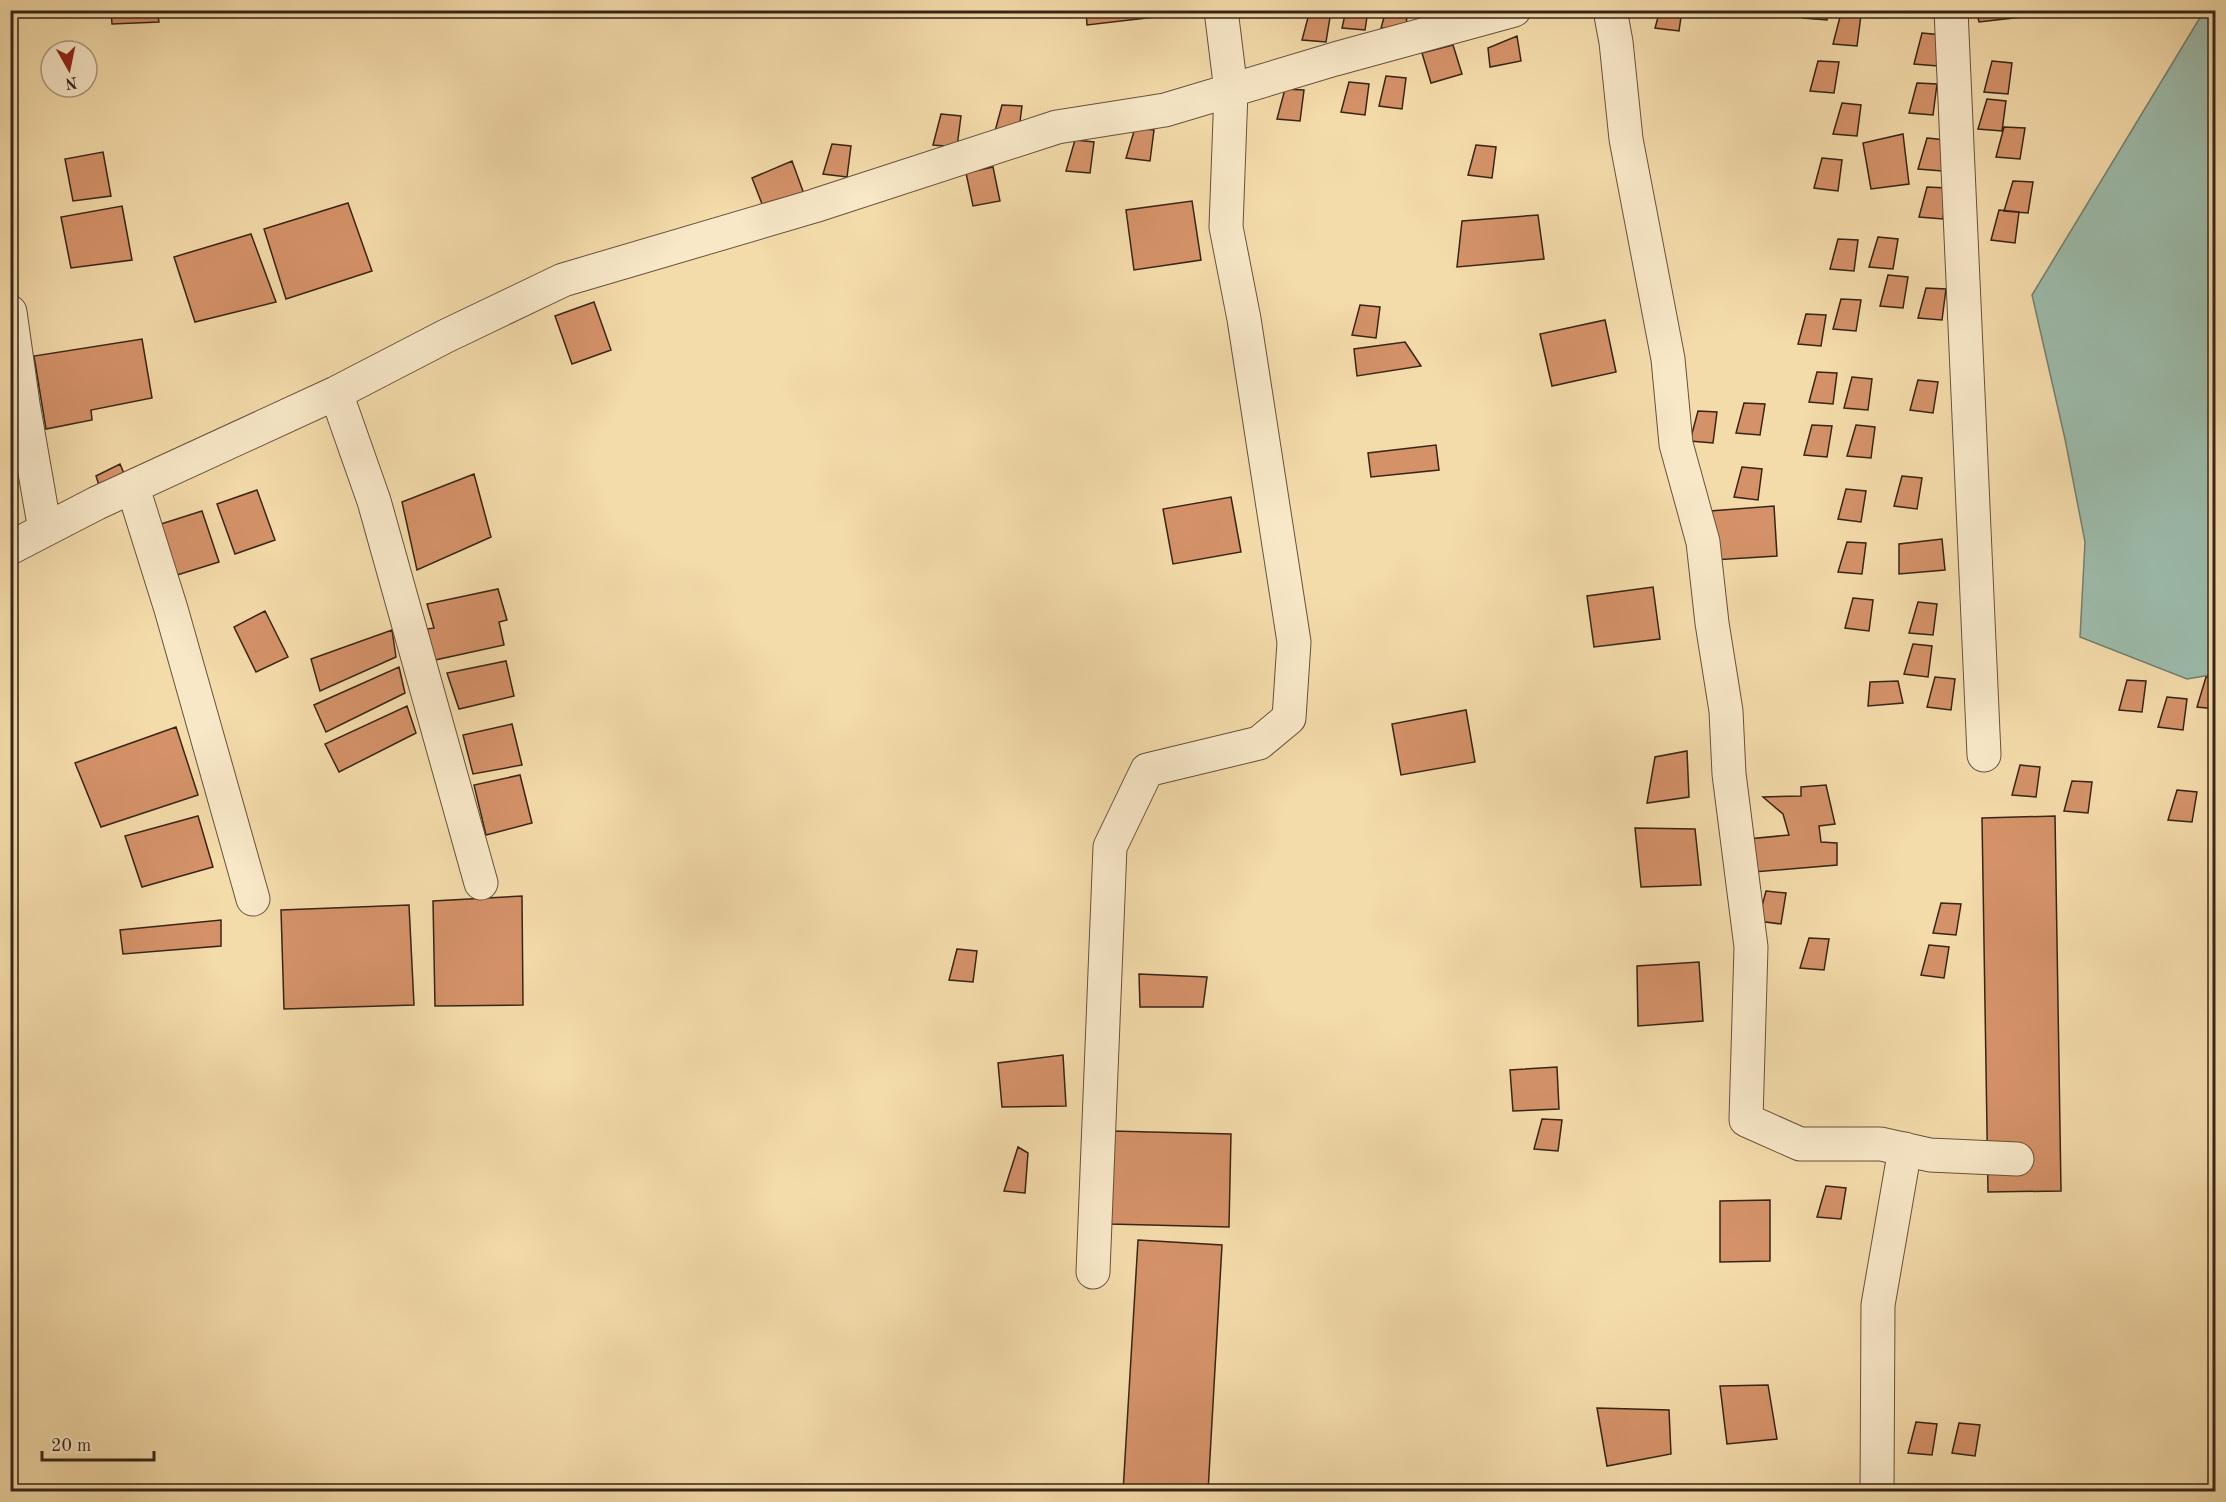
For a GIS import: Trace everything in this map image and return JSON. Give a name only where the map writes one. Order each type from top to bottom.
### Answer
[{"type":"street","points":[[1093,1272],[1110,847],[1147,770],[1259,743],[1289,718],[1294,642],[1244,319],[1226,227],[1231,91],[1221,10]]},
{"type":"street","points":[[10,548],[97,503],[336,393],[446,336],[563,280],[814,206],[1058,128],[1165,110],[1356,53],[1514,10]]},
{"type":"street","points":[[1610,10],[1616,42],[1626,139],[1668,359],[1676,444],[1703,542],[1712,623],[1726,711],[1730,786],[1751,947],[1746,1120],[1800,1144],[1881,1144],[1930,1155],[2017,1159]]},
{"type":"street","points":[[1951,10],[1984,755]]},
{"type":"street","points":[[10,312],[45,530]]},
{"type":"street","points":[[336,393],[374,501],[482,883]]},
{"type":"street","points":[[133,488],[171,609],[253,899]]},
{"type":"street","points":[[1877,1491],[1878,1305],[1905,1149]]},
{"type":"shaded area","points":[[2215,13],[2216,674],[2187,679],[2080,637],[2085,542],[2065,439],[2032,295],[2201,16]]},
{"type":"building","points":[[111,10],[157,10],[159,22],[112,24]]},
{"type":"building","points":[[1086,10],[1181,10],[1181,14],[1087,25]]},
{"type":"building","points":[[1310,10],[1331,11],[1326,42],[1302,40]]},
{"type":"building","points":[[1346,10],[1368,10],[1365,30],[1342,28]]},
{"type":"building","points":[[1386,10],[1408,10],[1405,31],[1381,28]]},
{"type":"building","points":[[1660,10],[1682,10],[1679,31],[1655,28]]},
{"type":"building","points":[[1805,10],[1828,10],[1827,20],[1803,18]]},
{"type":"building","points":[[1916,10],[1939,10],[1938,18],[1915,16]]},
{"type":"building","points":[[1976,10],[2021,10],[2022,17],[1979,22]]},
{"type":"building","points":[[1841,13],[1861,15],[1857,46],[1833,44]]},
{"type":"building","points":[[1922,33],[1943,35],[1938,66],[1914,64]]},
{"type":"building","points":[[1517,36],[1521,61],[1490,67],[1488,48]]},
{"type":"building","points":[[1453,45],[1462,74],[1431,83],[1422,53]]},
{"type":"building","points":[[1818,61],[1839,62],[1834,93],[1810,91]]},
{"type":"building","points":[[1992,61],[2012,63],[2008,94],[1984,92]]},
{"type":"building","points":[[1386,76],[1406,78],[1402,109],[1379,106]]},
{"type":"building","points":[[1349,82],[1369,84],[1365,115],[1341,112]]},
{"type":"building","points":[[1917,83],[1937,84],[1933,115],[1909,113]]},
{"type":"building","points":[[1285,89],[1304,90],[1300,121],[1277,119]]},
{"type":"building","points":[[1987,99],[2006,101],[2002,131],[1978,129]]},
{"type":"building","points":[[1842,103],[1861,105],[1857,136],[1833,134]]},
{"type":"building","points":[[1002,105],[1022,106],[1018,137],[994,135]]},
{"type":"building","points":[[941,114],[961,116],[957,147],[933,145]]},
{"type":"building","points":[[2004,127],[2025,128],[2020,159],[1996,157]]},
{"type":"building","points":[[1135,128],[1154,130],[1150,161],[1126,158]]},
{"type":"building","points":[[1903,134],[1909,184],[1871,189],[1863,143]]},
{"type":"building","points":[[1927,138],[1946,140],[1942,171],[1918,169]]},
{"type":"building","points":[[1075,140],[1094,142],[1090,173],[1066,171]]},
{"type":"building","points":[[832,144],[851,146],[847,177],[823,174]]},
{"type":"building","points":[[1476,145],[1496,147],[1492,178],[1468,175]]},
{"type":"building","points":[[103,152],[111,196],[73,201],[65,159]]},
{"type":"building","points":[[1822,158],[1842,160],[1838,191],[1814,188]]},
{"type":"building","points":[[792,161],[804,194],[764,209],[752,178]]},
{"type":"building","points":[[993,167],[1000,201],[973,206],[966,173]]},
{"type":"building","points":[[2013,181],[2033,182],[2028,213],[2004,211]]},
{"type":"building","points":[[1927,187],[1947,188],[1943,219],[1919,217]]},
{"type":"building","points":[[1192,201],[1201,260],[1134,270],[1126,210]]},
{"type":"building","points":[[348,203],[372,271],[286,299],[264,229]]},
{"type":"building","points":[[122,206],[132,260],[71,268],[61,217]]},
{"type":"building","points":[[1999,210],[2019,212],[2015,243],[1991,240]]},
{"type":"building","points":[[1538,215],[1544,259],[1457,267],[1462,221]]},
{"type":"building","points":[[251,234],[276,302],[195,322],[174,257]]},
{"type":"building","points":[[1878,237],[1898,239],[1893,269],[1869,267]]},
{"type":"building","points":[[1838,239],[1858,240],[1854,271],[1830,269]]},
{"type":"building","points":[[1888,275],[1908,277],[1903,308],[1880,306]]},
{"type":"building","points":[[1926,288],[1946,289],[1942,320],[1918,318]]},
{"type":"building","points":[[1841,299],[1861,300],[1856,331],[1833,329]]},
{"type":"building","points":[[594,302],[611,350],[572,364],[555,316]]},
{"type":"building","points":[[1360,305],[1380,307],[1376,338],[1352,335]]},
{"type":"building","points":[[1806,314],[1826,315],[1821,346],[1798,344]]},
{"type":"building","points":[[1605,320],[1616,372],[1552,386],[1540,334]]},
{"type":"building","points":[[142,339],[152,398],[91,410],[92,420],[46,429],[34,356]]},
{"type":"building","points":[[1405,342],[1421,366],[1357,376],[1354,349]]},
{"type":"building","points":[[1817,372],[1837,373],[1833,404],[1809,402]]},
{"type":"building","points":[[1852,377],[1872,379],[1868,410],[1844,408]]},
{"type":"building","points":[[1918,380],[1938,382],[1933,413],[1910,410]]},
{"type":"building","points":[[1744,403],[1765,404],[1760,435],[1736,433]]},
{"type":"building","points":[[1698,411],[1717,412],[1713,443],[1690,441]]},
{"type":"building","points":[[1812,425],[1832,426],[1827,457],[1804,455]]},
{"type":"building","points":[[1856,425],[1875,427],[1871,458],[1847,456]]},
{"type":"building","points":[[1436,445],[1439,470],[1371,477],[1368,453]]},
{"type":"building","points":[[120,464],[129,485],[103,498],[96,476]]},
{"type":"building","points":[[1742,467],[1762,469],[1758,500],[1734,497]]},
{"type":"building","points":[[474,474],[491,537],[417,570],[402,502]]},
{"type":"building","points":[[1902,476],[1922,478],[1917,509],[1894,506]]},
{"type":"building","points":[[1846,489],[1866,491],[1861,522],[1838,519]]},
{"type":"building","points":[[257,490],[275,540],[235,554],[217,504]]},
{"type":"building","points":[[1231,497],[1241,552],[1173,564],[1163,509]]},
{"type":"building","points":[[1774,506],[1777,556],[1713,560],[1710,511]]},
{"type":"building","points":[[202,511],[219,562],[177,575],[161,524]]},
{"type":"building","points":[[1942,539],[1945,570],[1899,574],[1899,544]]},
{"type":"building","points":[[1847,542],[1866,543],[1862,574],[1838,572]]},
{"type":"building","points":[[1653,587],[1660,639],[1594,647],[1587,596]]},
{"type":"building","points":[[498,589],[507,620],[499,622],[504,645],[435,660],[427,629],[434,628],[427,604]]},
{"type":"building","points":[[1853,598],[1873,600],[1869,631],[1845,628]]},
{"type":"building","points":[[1918,602],[1937,604],[1933,635],[1909,633]]},
{"type":"building","points":[[265,611],[288,657],[256,672],[234,627]]},
{"type":"building","points":[[392,630],[396,657],[320,691],[311,659]]},
{"type":"building","points":[[1913,644],[1932,646],[1928,677],[1904,674]]},
{"type":"building","points":[[506,661],[514,696],[459,709],[447,673]]},
{"type":"building","points":[[399,667],[405,693],[326,732],[314,705]]},
{"type":"building","points":[[1935,677],[1955,679],[1951,710],[1927,707]]},
{"type":"building","points":[[2206,677],[2216,677],[2216,709],[2197,707]]},
{"type":"building","points":[[2127,680],[2146,681],[2142,712],[2119,710]]},
{"type":"building","points":[[1898,681],[1903,703],[1868,706],[1870,682]]},
{"type":"building","points":[[2167,697],[2187,699],[2183,730],[2158,727]]},
{"type":"building","points":[[407,706],[416,733],[339,772],[325,744]]},
{"type":"building","points":[[1466,710],[1475,762],[1401,775],[1392,724]]},
{"type":"building","points":[[512,724],[522,765],[473,774],[463,735]]},
{"type":"building","points":[[176,727],[198,795],[101,827],[75,763]]},
{"type":"building","points":[[1687,751],[1689,797],[1647,803],[1655,757]]},
{"type":"building","points":[[2020,765],[2040,767],[2036,797],[2012,795]]},
{"type":"building","points":[[520,775],[532,823],[486,835],[474,785]]},
{"type":"building","points":[[2072,781],[2092,782],[2088,813],[2064,811]]},
{"type":"building","points":[[1826,785],[1835,824],[1819,826],[1821,842],[1837,843],[1837,865],[1754,872],[1748,839],[1789,835],[1783,814],[1763,797],[1801,796],[1801,787]]},
{"type":"building","points":[[2177,790],[2197,792],[2192,822],[2168,820]]},
{"type":"building","points":[[198,816],[213,867],[142,887],[125,836]]},
{"type":"building","points":[[2055,816],[2061,1191],[1988,1192],[1982,818]]},
{"type":"building","points":[[1635,828],[1695,829],[1701,885],[1641,887]]},
{"type":"building","points":[[1766,891],[1786,893],[1781,924],[1758,921]]},
{"type":"building","points":[[522,896],[523,1005],[435,1006],[433,901]]},
{"type":"building","points":[[1941,903],[1961,904],[1956,935],[1933,933]]},
{"type":"building","points":[[409,905],[414,1005],[284,1009],[281,910]]},
{"type":"building","points":[[221,920],[221,946],[123,954],[120,930]]},
{"type":"building","points":[[1809,938],[1829,939],[1824,970],[1800,968]]},
{"type":"building","points":[[1929,945],[1949,947],[1944,978],[1921,975]]},
{"type":"building","points":[[957,949],[977,951],[973,982],[949,980]]},
{"type":"building","points":[[1699,962],[1703,1021],[1638,1026],[1637,966]]},
{"type":"building","points":[[1139,974],[1207,977],[1203,1007],[1140,1007]]},
{"type":"building","points":[[1063,1055],[1066,1106],[1002,1107],[998,1063]]},
{"type":"building","points":[[1557,1067],[1559,1109],[1513,1111],[1510,1070]]},
{"type":"building","points":[[1542,1119],[1562,1120],[1558,1151],[1534,1149]]},
{"type":"building","points":[[1111,1131],[1231,1134],[1229,1227],[1109,1224]]},
{"type":"building","points":[[1018,1147],[1028,1153],[1025,1193],[1004,1191]]},
{"type":"building","points":[[1826,1186],[1846,1188],[1841,1219],[1817,1217]]},
{"type":"building","points":[[1770,1200],[1770,1261],[1720,1262],[1720,1201]]},
{"type":"building","points":[[1138,1240],[1222,1245],[1208,1492],[1123,1492]]},
{"type":"building","points":[[1768,1385],[1777,1439],[1727,1444],[1720,1386]]},
{"type":"building","points":[[1597,1408],[1669,1410],[1671,1454],[1607,1466]]},
{"type":"building","points":[[1916,1422],[1937,1424],[1932,1455],[1908,1453]]},
{"type":"building","points":[[1959,1423],[1980,1425],[1975,1456],[1952,1453]]}]
